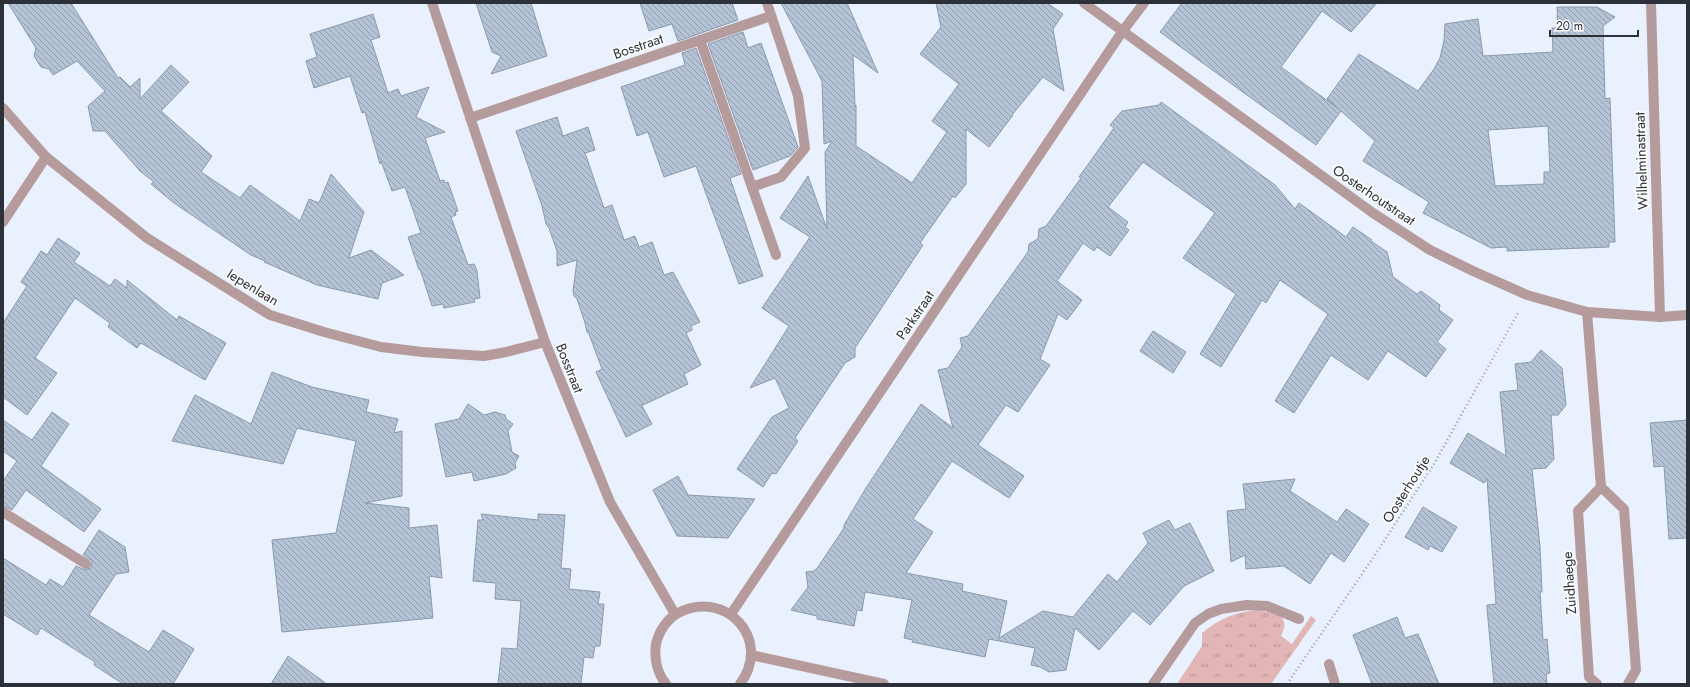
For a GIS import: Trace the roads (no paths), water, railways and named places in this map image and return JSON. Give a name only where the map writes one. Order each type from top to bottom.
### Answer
[{"type":"street","name":"Bosstraat","points":[[432,3],[545,342],[610,502],[675,614]]},
{"type":"street","points":[[752,187],[781,177],[805,148],[798,96],[767,3]]},
{"type":"street","name":"Oosterhoutstraat","points":[[1084,3],[1122,32],[1392,225],[1430,250],[1527,295],[1587,312],[1660,317],[1687,315]]},
{"type":"street","name":"Parkstraat","points":[[730,614],[1122,32],[1144,3]]},
{"type":"street","name":"Wilhelminastraat","points":[[1651,3],[1660,317]]},
{"type":"street","name":"Bosstraat","points":[[470,118],[771,16]]},
{"type":"street","points":[[700,40],[776,255]]},
{"type":"street","name":"Iepenlaan","points":[[3,108],[46,157],[147,238],[270,315],[324,332],[374,345],[422,352],[484,356],[545,342]]},
{"type":"street","points":[[3,222],[46,157]]},
{"type":"street","points":[[1587,312],[1601,487],[1624,509],[1636,670],[1628,684]]},
{"type":"street","name":"Zuidhaege","points":[[1596,684],[1589,677],[1578,511],[1601,487]]},
{"type":"street","points":[[3,512],[86,564]]},
{"type":"street","points":[[666,684],[658,672],[656,662],[655,651],[661,630],[667,621],[675,614],[689,607],[703,605],[717,607],[730,614],[739,622],[746,632],[750,643],[750,667],[740,684]]},
{"type":"street","points":[[1153,684],[1195,623],[1208,614],[1221,609],[1247,605],[1267,606],[1299,619]]},
{"type":"street","points":[[751,655],[884,684]]},
{"type":"street","points":[[1329,664],[1335,684]]}]
